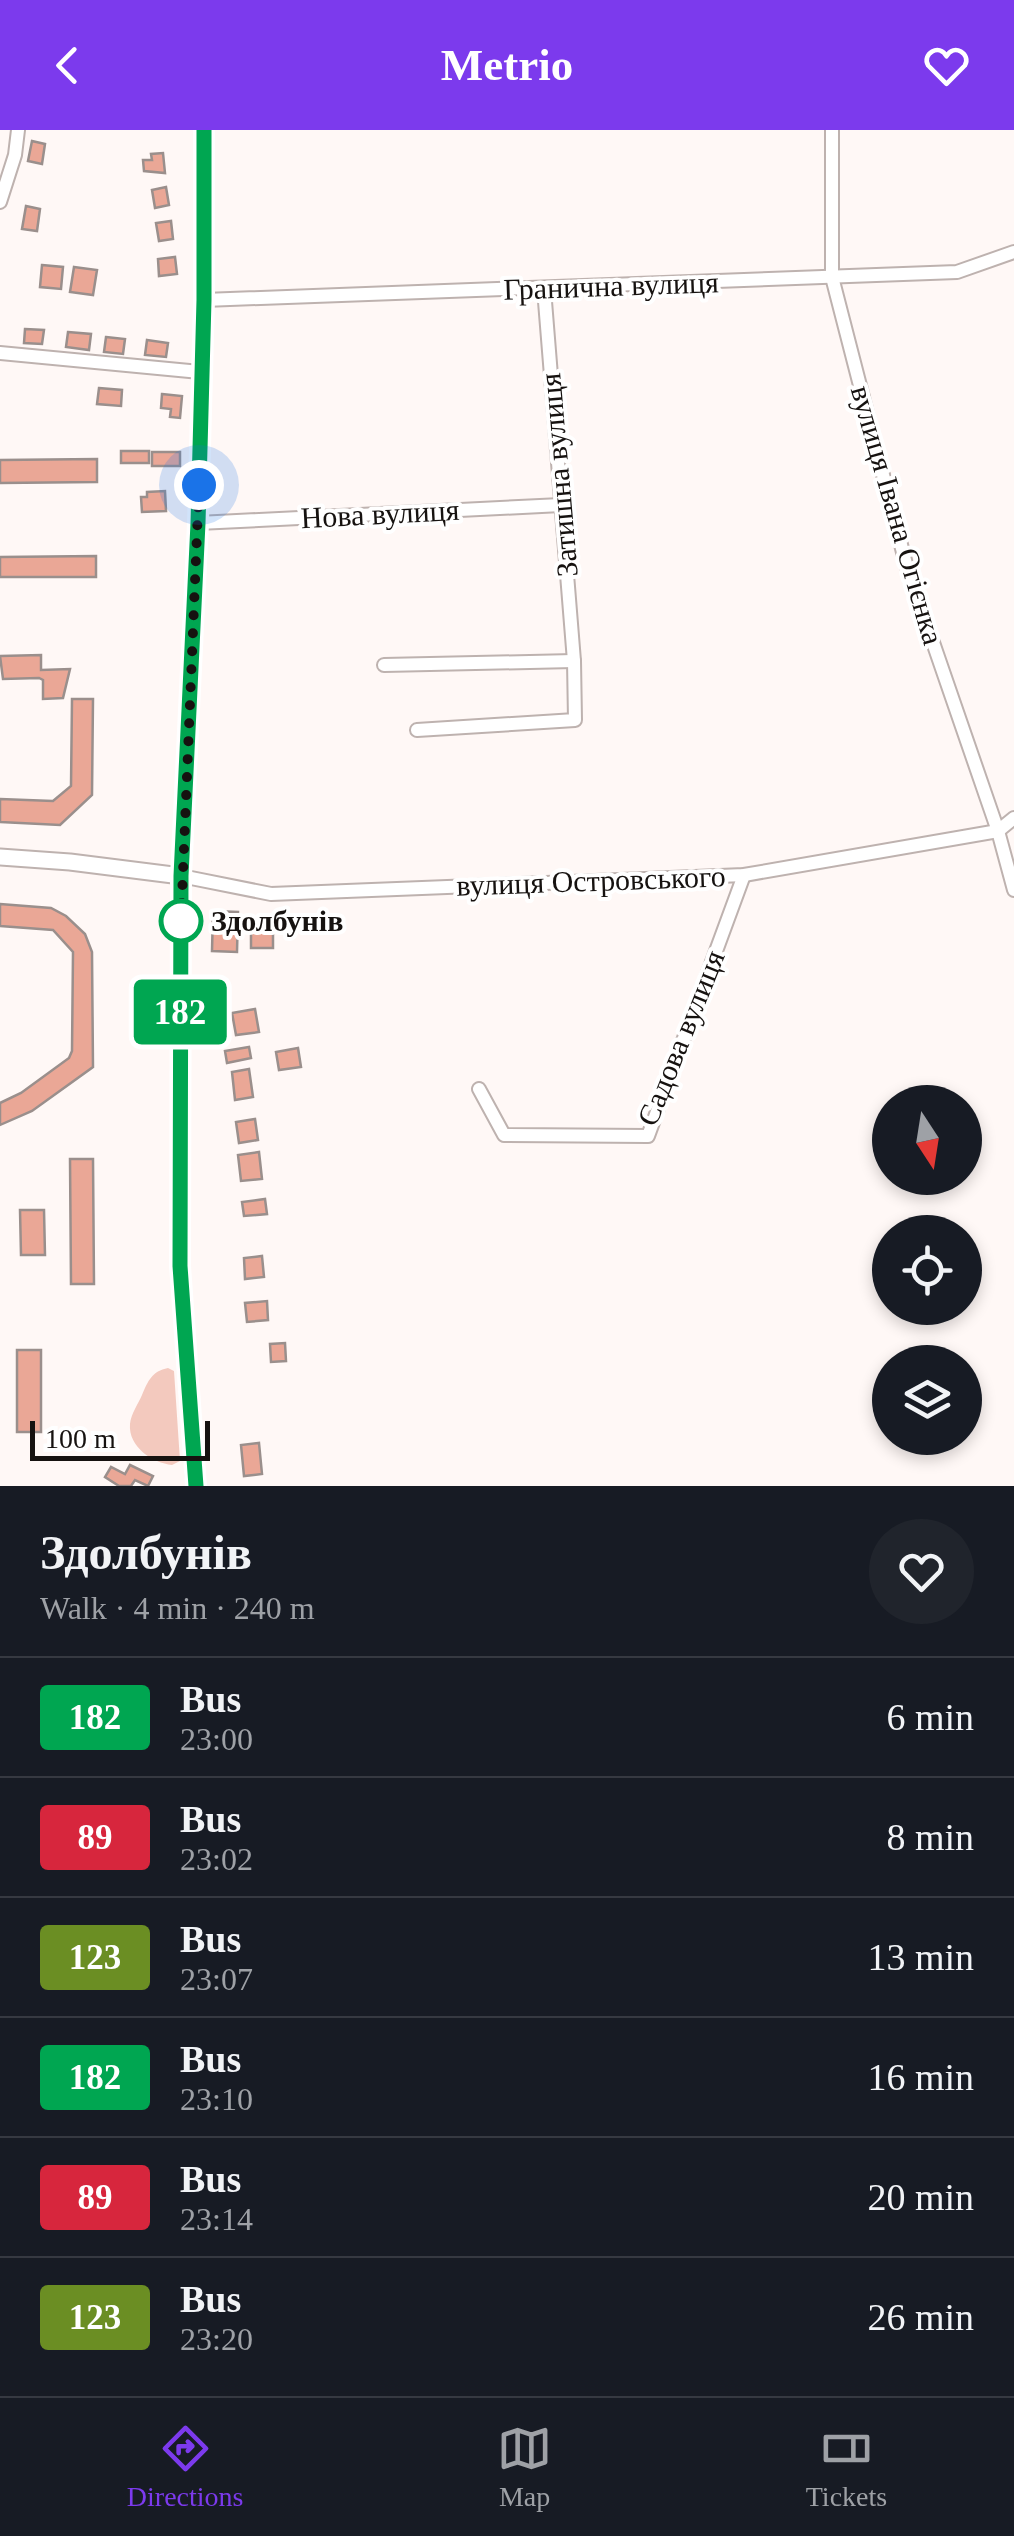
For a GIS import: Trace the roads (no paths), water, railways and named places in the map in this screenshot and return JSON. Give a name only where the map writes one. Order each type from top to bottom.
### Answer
[{"type":"main road","points":[[196,1486],[180,1266],[181,876],[198,523],[204,130]]},
{"type":"main road","points":[[0,858],[181,876]]},
{"type":"street","points":[[0,202],[16,155],[18,130]]},
{"type":"street","name":"вулиця Івана Огієнка","points":[[832,130],[832,277],[906,564],[998,831],[1014,890]]},
{"type":"street","name":"Гранична вулиця","points":[[204,300],[957,272],[1014,252]]},
{"type":"street","name":"Затишна вулиця","points":[[417,730],[576,720],[544,288]]},
{"type":"street","points":[[0,352],[200,372]]},
{"type":"street","name":"Нова вулиця","points":[[198,523],[561,505]]},
{"type":"street","points":[[384,665],[574,661]]},
{"type":"street","points":[[998,831],[1014,818]]},
{"type":"street","name":"вулиця Островського","points":[[181,876],[271,894],[744,875],[998,831]]},
{"type":"street","name":"Садова вулиця","points":[[478,1089],[504,1135],[648,1136],[744,875]]},
{"type":"place","name":"Здолбунів","points":[[181,921]]}]
